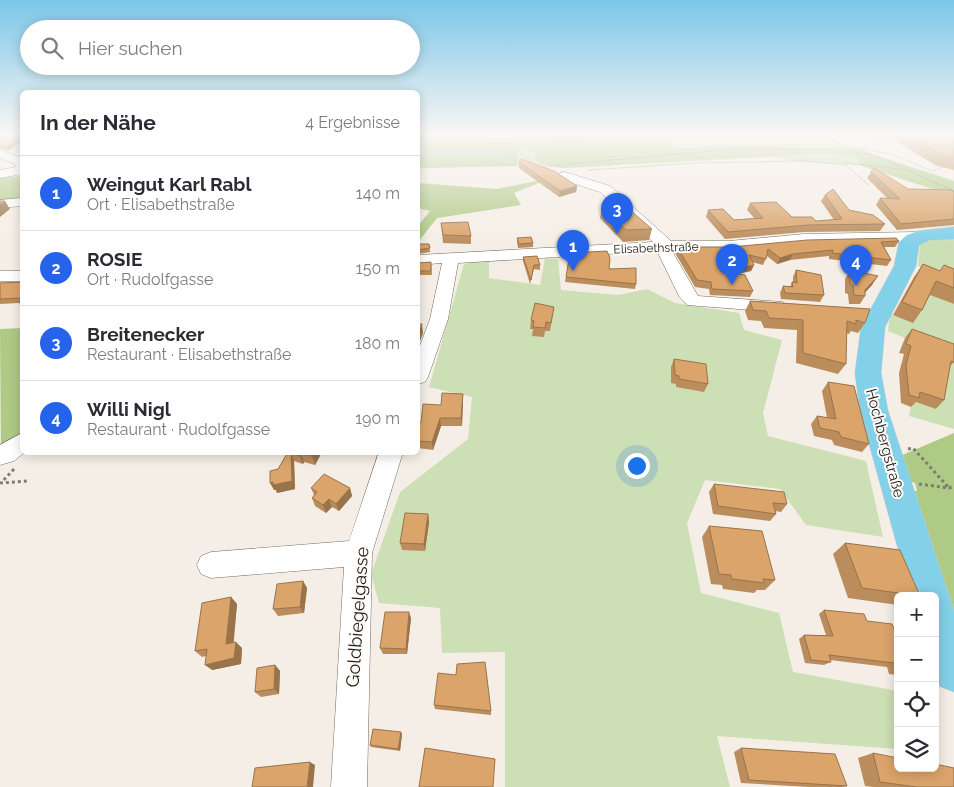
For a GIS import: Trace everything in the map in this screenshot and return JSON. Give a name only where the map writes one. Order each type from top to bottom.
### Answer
[{"type":"main road","name":"Elisabethstraße","points":[[916,237],[954,233]]},
{"type":"main road","name":"Hochbergstraße","points":[[916,237],[909,242],[905,266],[869,311],[870,345],[868,373],[889,463],[929,592]]},
{"type":"main road","points":[[939,624],[954,671]]},
{"type":"street","points":[[565,176],[605,189],[665,246],[688,296],[693,301],[791,307]]},
{"type":"street","points":[[0,204],[20,202]]},
{"type":"street","name":"Elisabethstraße","points":[[420,260],[665,246],[729,246],[804,239],[916,237]]},
{"type":"street","points":[[420,372],[439,320],[451,258]]},
{"type":"street","points":[[0,276],[20,276]]},
{"type":"street","name":"Goldbiegelgasse","points":[[349,787],[358,553],[390,455]]},
{"type":"street","points":[[211,565],[358,553]]},
{"type":"path","points":[[553,172],[565,176]]},
{"type":"path","points":[[854,172],[868,185]]},
{"type":"path","points":[[909,172],[954,191]]},
{"type":"path","points":[[904,450],[913,448],[949,488]]},
{"type":"path","points":[[9,451],[18,462],[12,473],[1,483],[27,481]]},
{"type":"path","points":[[912,480],[918,484],[949,488],[954,486]]},
{"type":"green space","points":[[880,172],[925,172],[954,181],[954,196]]},
{"type":"green space","points":[[880,172],[926,172],[954,181],[954,196]]},
{"type":"green space","points":[[20,176],[20,200],[0,202],[0,178]]},
{"type":"green space","points":[[551,178],[514,193],[521,205],[437,218],[420,239],[420,224],[430,211],[420,208],[420,183],[497,189]]},
{"type":"green space","points":[[954,237],[954,280],[918,266],[920,244],[932,239]]},
{"type":"green space","points":[[545,258],[558,259],[561,290],[618,295],[647,289],[675,303],[739,313],[744,330],[782,340],[763,413],[768,436],[866,461],[883,537],[806,525],[780,489],[705,480],[687,523],[701,593],[779,613],[793,672],[894,690],[894,749],[717,736],[730,787],[505,787],[505,652],[442,653],[440,608],[379,603],[371,574],[400,492],[468,439],[472,397],[429,387],[464,264],[489,260],[489,278],[540,285]]},
{"type":"green space","points":[[928,294],[954,304],[954,429],[909,416],[912,400],[938,409],[939,389],[905,338],[888,331],[890,314],[913,322]]},
{"type":"green space","points":[[20,328],[20,436],[1,453],[0,329]]},
{"type":"green space","points":[[954,433],[954,613],[908,491],[917,491],[915,483],[909,481],[900,456]]},
{"type":"building","points":[[533,172],[555,172],[577,186],[560,191]]},
{"type":"building","points":[[871,172],[880,172],[908,189],[952,190],[954,192],[954,219],[901,224],[880,198],[900,199]]},
{"type":"building","points":[[833,189],[849,210],[873,215],[885,224],[808,225],[728,232],[708,210],[723,209],[734,220],[763,218],[750,203],[776,202],[792,217],[812,217],[816,221],[842,219],[825,195]]},
{"type":"building","points":[[622,203],[652,229],[626,230],[602,207]]},
{"type":"building","points":[[468,222],[471,236],[443,235],[441,223]]},
{"type":"building","points":[[531,237],[533,243],[519,244],[517,238]]},
{"type":"building","points":[[896,238],[899,241],[881,242],[891,260],[832,253],[833,250],[793,254],[780,258],[768,249],[766,259],[749,255],[754,265],[722,271],[745,275],[753,291],[712,289],[711,282],[697,280],[677,247],[731,247],[807,240]]},
{"type":"building","points":[[420,244],[429,244],[430,248],[420,250]]},
{"type":"building","points":[[607,251],[610,258],[609,269],[636,268],[636,284],[566,277],[570,253]]},
{"type":"building","points":[[537,256],[540,265],[534,265],[531,280],[523,257]]},
{"type":"building","points":[[431,262],[431,271],[420,271],[420,263]]},
{"type":"building","points":[[923,264],[940,271],[944,265],[954,269],[954,288],[936,281],[922,310],[902,302]]},
{"type":"building","points":[[796,270],[821,275],[824,295],[785,293],[783,286],[793,287],[792,282],[797,283]]},
{"type":"building","points":[[850,270],[878,276],[865,290],[865,296],[854,295],[853,285],[850,284]]},
{"type":"building","points":[[20,282],[20,298],[0,299],[0,283]]},
{"type":"building","points":[[750,301],[870,309],[865,323],[856,320],[856,324],[847,321],[846,364],[803,353],[803,320],[769,318],[766,311],[753,310]]},
{"type":"building","points":[[535,303],[554,307],[551,323],[546,322],[545,328],[533,327],[534,321],[531,320]]},
{"type":"building","points":[[912,329],[954,344],[954,362],[951,361],[944,400],[920,392],[919,398],[909,395],[906,365],[911,346],[906,344]]},
{"type":"building","points":[[674,359],[706,364],[708,384],[679,379],[679,376],[675,375]]},
{"type":"building","points":[[828,382],[854,386],[869,444],[841,437],[839,432],[820,428],[817,416],[836,419]]},
{"type":"building","points":[[442,393],[463,394],[461,418],[440,418],[432,442],[420,441],[420,422],[423,404],[441,405]]},
{"type":"building","points":[[286,455],[291,455],[292,481],[273,485],[273,482],[270,483],[270,471],[278,469]]},
{"type":"building","points":[[324,474],[350,488],[336,504],[329,499],[323,505],[312,498],[317,492],[311,488]]},
{"type":"building","points":[[714,484],[784,492],[787,504],[773,503],[776,514],[718,506]]},
{"type":"building","points":[[405,513],[428,514],[424,544],[400,543]]},
{"type":"building","points":[[709,526],[762,531],[775,580],[763,579],[764,583],[732,579],[731,575],[719,574]]},
{"type":"building","points":[[845,543],[900,550],[918,592],[894,592],[862,588]]},
{"type":"building","points":[[303,581],[300,607],[273,609],[277,584]]},
{"type":"building","points":[[231,597],[226,644],[236,642],[234,658],[205,665],[207,649],[195,651],[202,603]]},
{"type":"building","points":[[824,610],[864,614],[867,621],[892,624],[894,629],[894,663],[829,655],[831,662],[811,660],[804,635],[833,636]]},
{"type":"building","points":[[385,612],[409,612],[406,649],[380,648]]},
{"type":"building","points":[[485,662],[491,711],[434,705],[438,673],[456,675],[457,664]]},
{"type":"building","points":[[275,665],[274,689],[255,692],[257,668]]},
{"type":"building","points":[[373,729],[401,732],[398,749],[370,745]]},
{"type":"building","points":[[425,748],[495,759],[493,787],[419,787]]},
{"type":"building","points":[[741,748],[835,754],[847,786],[749,780]]},
{"type":"building","points":[[873,753],[894,757],[894,772],[939,772],[939,765],[954,768],[954,787],[917,787],[880,782]]},
{"type":"building","points":[[310,762],[307,787],[252,787],[255,768]]},
{"type":"place","name":"Breitenecker","points":[[617,234]]},
{"type":"place","name":"Weingut Karl Rabl","points":[[573,271]]},
{"type":"place","name":"ROSIE","points":[[732,285]]},
{"type":"place","name":"Willi Nigl","points":[[856,286]]}]
